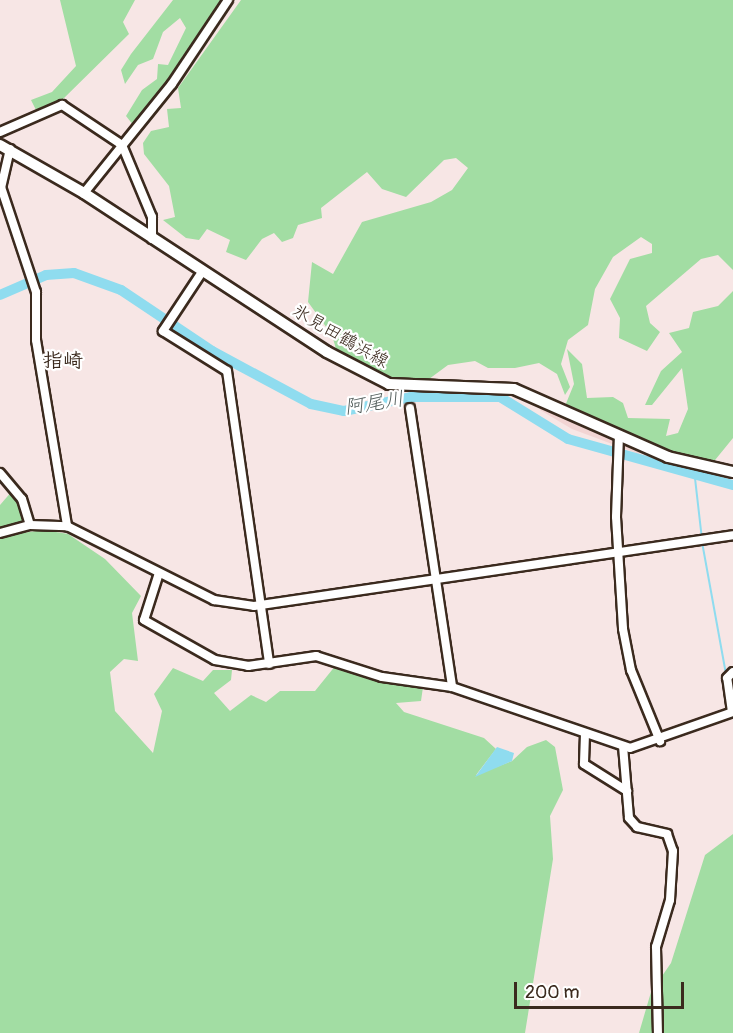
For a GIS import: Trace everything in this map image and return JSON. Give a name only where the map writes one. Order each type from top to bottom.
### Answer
[{"type":"main road","name":"氷見田鶴浜線","points":[[5,147],[84,193],[202,272],[389,384],[514,389],[618,439],[680,461],[733,472]]},
{"type":"street","points":[[84,193],[172,84],[228,0]]},
{"type":"street","points":[[0,132],[62,105],[122,145],[152,217],[152,239]]},
{"type":"street","points":[[5,147],[2,187],[36,296],[36,340],[67,526]]},
{"type":"street","points":[[202,272],[163,331],[226,372],[269,664]]},
{"type":"street","points":[[410,408],[452,687]]},
{"type":"street","points":[[618,439],[616,461],[618,553],[631,670],[660,741]]},
{"type":"street","points":[[0,473],[22,499],[30,525]]},
{"type":"street","points":[[0,533],[30,525],[67,526],[214,600],[260,606],[733,535]]},
{"type":"street","points":[[159,573],[144,620],[215,660],[269,664],[316,656],[382,677],[452,687],[622,746],[660,741],[733,712],[728,678],[733,672]]},
{"type":"street","points":[[585,734],[584,764],[627,791]]},
{"type":"street","points":[[622,746],[629,818],[637,826],[667,834],[673,851],[670,900],[656,947],[658,1033]]},
{"type":"shaded area","points":[[541,404],[642,449],[639,454],[572,429],[540,410]]},
{"type":"green space","points":[[60,0],[135,0],[123,22],[129,34],[60,102],[36,110],[31,100],[52,92],[76,66]]},
{"type":"green space","points":[[173,0],[223,0],[207,29],[134,126],[126,116],[142,90],[157,79],[158,64],[168,65],[186,28],[180,18],[163,32],[153,59],[138,65],[125,84],[121,70],[131,54]]},
{"type":"green space","points":[[241,0],[733,0],[733,270],[718,255],[701,259],[646,306],[650,323],[660,332],[647,351],[619,338],[620,318],[610,299],[630,259],[652,253],[652,244],[641,237],[613,257],[595,289],[588,325],[568,340],[561,364],[570,387],[565,395],[557,374],[539,363],[515,368],[488,368],[475,361],[448,365],[425,382],[380,376],[338,356],[332,335],[308,302],[312,262],[333,274],[362,222],[431,202],[452,190],[468,168],[456,158],[444,160],[406,197],[382,189],[367,172],[321,208],[322,218],[298,225],[293,238],[282,242],[274,233],[262,239],[246,260],[226,252],[230,240],[207,229],[199,240],[186,238],[163,220],[175,217],[169,186],[144,154],[143,143],[151,131],[169,127],[167,109],[181,108],[178,88]]},
{"type":"green space","points":[[733,291],[733,438],[711,465],[636,439],[565,406],[574,384],[567,349],[582,364],[587,398],[613,397],[623,403],[628,418],[670,419],[666,436],[678,433],[688,409],[682,368],[652,405],[645,405],[661,371],[682,352],[669,333],[689,328],[693,312],[718,306]]},
{"type":"green space","points":[[13,490],[25,523],[0,530],[0,505]]},
{"type":"green space","points":[[44,530],[68,534],[105,559],[141,596],[132,613],[138,661],[124,659],[110,672],[115,711],[153,753],[162,711],[154,694],[173,668],[203,681],[213,670],[232,670],[231,680],[214,693],[230,711],[251,695],[266,702],[280,691],[315,691],[336,665],[376,680],[423,687],[421,701],[396,703],[404,712],[484,738],[496,749],[476,775],[512,761],[527,747],[546,740],[555,747],[563,790],[550,816],[553,859],[525,1033],[0,1033],[0,536]]},
{"type":"green space","points":[[733,834],[733,1033],[639,1033],[651,992],[671,963],[705,855]]},
{"type":"water","points":[[497,747],[514,753],[512,761],[475,777]]},
{"type":"waterway","name":"阿尾川","points":[[0,295],[46,275],[74,273],[121,290],[212,351],[311,404],[344,411],[411,397],[500,397],[568,439],[733,485]]},
{"type":"waterway","points":[[695,474],[702,535]]},
{"type":"waterway","points":[[703,545],[726,672]]},
{"type":"district","name":"指崎","points":[[63,360]]}]
